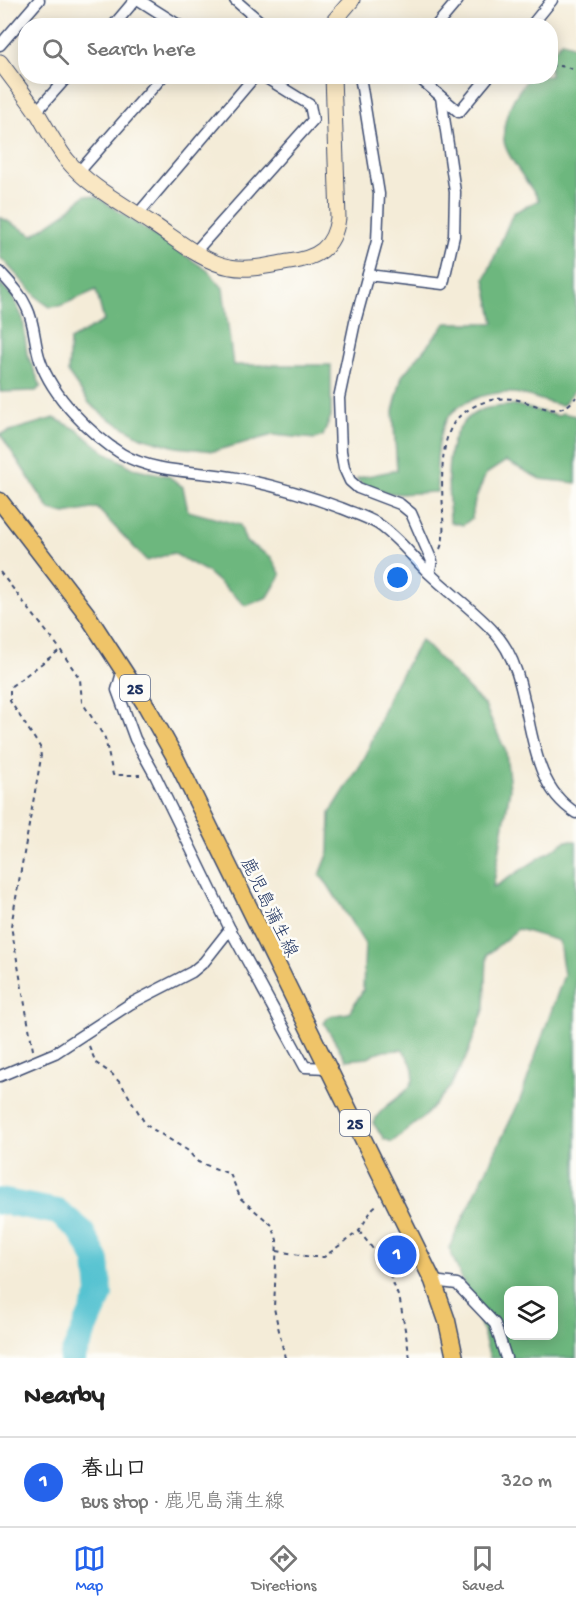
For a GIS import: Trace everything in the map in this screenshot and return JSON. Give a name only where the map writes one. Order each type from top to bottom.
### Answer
[{"type":"main road","name":"鹿児島蒲生線","points":[[0,501],[86,613],[123,669],[175,757],[433,1281],[447,1321],[454,1358]]},
{"type":"street","points":[[23,18],[39,0]]},
{"type":"street","points":[[120,18],[137,0],[167,18]]},
{"type":"street","points":[[341,18],[352,0]]},
{"type":"street","points":[[443,18],[458,0]]},
{"type":"street","points":[[537,18],[552,0]]},
{"type":"street","points":[[243,2],[258,18]]},
{"type":"street","points":[[0,45],[18,24]]},
{"type":"street","points":[[0,62],[36,112],[66,160],[78,173],[195,252],[218,265],[245,268],[306,260],[326,248],[337,229],[329,84]]},
{"type":"street","points":[[36,112],[61,84]]},
{"type":"street","points":[[78,173],[156,84]]},
{"type":"street","points":[[138,214],[248,84]]},
{"type":"street","points":[[195,252],[313,120],[310,105],[276,84]]},
{"type":"street","points":[[361,84],[380,194],[378,241],[355,322],[339,398],[344,468],[350,481],[358,488],[406,507],[415,520],[432,561],[429,573]]},
{"type":"street","points":[[426,84],[459,112],[482,84]]},
{"type":"street","points":[[368,275],[443,284],[454,236],[455,192],[441,97]]},
{"type":"street","points":[[0,272],[15,288],[28,308],[40,360],[50,383],[67,405],[95,433],[123,455],[164,467],[236,478],[301,493],[359,515],[379,525],[495,633],[507,652],[522,692],[538,762],[552,789],[576,813]]},
{"type":"street","points":[[123,669],[117,690],[135,739],[230,929],[305,1067],[327,1068]]},
{"type":"street","points":[[0,1076],[55,1053],[130,1004],[192,972],[204,962],[230,929]]},
{"type":"street","points":[[433,1281],[457,1284],[495,1324],[506,1358]]},
{"type":"path","points":[[558,66],[576,70]]},
{"type":"path","points":[[432,561],[442,545],[445,445],[455,420],[477,404],[495,400],[512,398],[556,410],[565,408],[576,398]]},
{"type":"path","points":[[0,572],[80,679],[82,702],[105,738],[113,775],[155,775]]},
{"type":"path","points":[[34,1061],[11,926],[41,758],[40,747],[10,701],[10,687],[60,650]]},
{"type":"path","points":[[85,1035],[96,1063],[112,1074],[122,1085],[146,1125],[187,1150],[198,1162],[230,1174],[241,1199],[272,1225],[277,1240],[274,1308],[285,1358]]},
{"type":"path","points":[[276,1251],[324,1257],[359,1231],[373,1208],[390,1194]]},
{"type":"path","points":[[359,1231],[387,1267],[400,1301],[410,1358]]},
{"type":"green space","points":[[562,41],[576,47],[576,388],[563,405],[519,394],[495,393],[468,401],[460,406],[447,419],[443,427],[437,465],[437,492],[396,494],[367,487],[357,478],[397,470],[393,411],[402,376],[446,323],[494,323],[485,279],[513,213],[539,200],[505,146],[505,122],[519,90],[524,84],[558,84],[558,46]]},
{"type":"green space","points":[[85,195],[97,197],[207,270],[223,288],[233,365],[331,365],[331,416],[323,436],[315,439],[273,435],[214,451],[176,447],[141,437],[106,417],[90,404],[68,373],[70,340],[104,321],[96,290],[60,306],[50,307],[40,300],[0,257],[0,217],[33,235],[65,213]]},
{"type":"green space","points":[[0,283],[13,297],[23,319],[27,354],[41,386],[36,391],[0,392]]},
{"type":"green space","points":[[516,405],[558,416],[562,413],[576,416],[576,483],[540,479],[506,461],[486,474],[475,500],[472,518],[463,525],[450,522],[449,457],[459,428],[469,417],[484,409]]},
{"type":"green space","points":[[54,418],[76,429],[105,452],[133,468],[168,476],[183,487],[188,511],[240,525],[246,542],[271,557],[281,575],[268,597],[246,606],[206,571],[173,553],[147,561],[97,508],[65,514],[50,510],[0,434]]},
{"type":"green space","points":[[421,640],[485,706],[506,752],[510,789],[493,888],[566,841],[576,841],[576,1358],[490,1358],[481,1325],[449,1248],[520,1100],[564,975],[559,941],[518,929],[487,955],[485,1007],[466,1058],[450,1087],[426,1115],[392,1142],[384,1139],[373,1123],[379,1113],[405,1092],[411,1084],[414,1075],[403,1050],[381,1051],[368,1058],[346,1060],[324,1023],[329,1016],[349,1013],[363,990],[365,944],[320,875],[329,852],[330,813],[365,758],[390,693]]},
{"type":"waterway","points":[[0,1201],[58,1212],[81,1231],[97,1261],[100,1295],[72,1358]]},
{"type":"place","name":"春山口","points":[[397,1255]]}]
